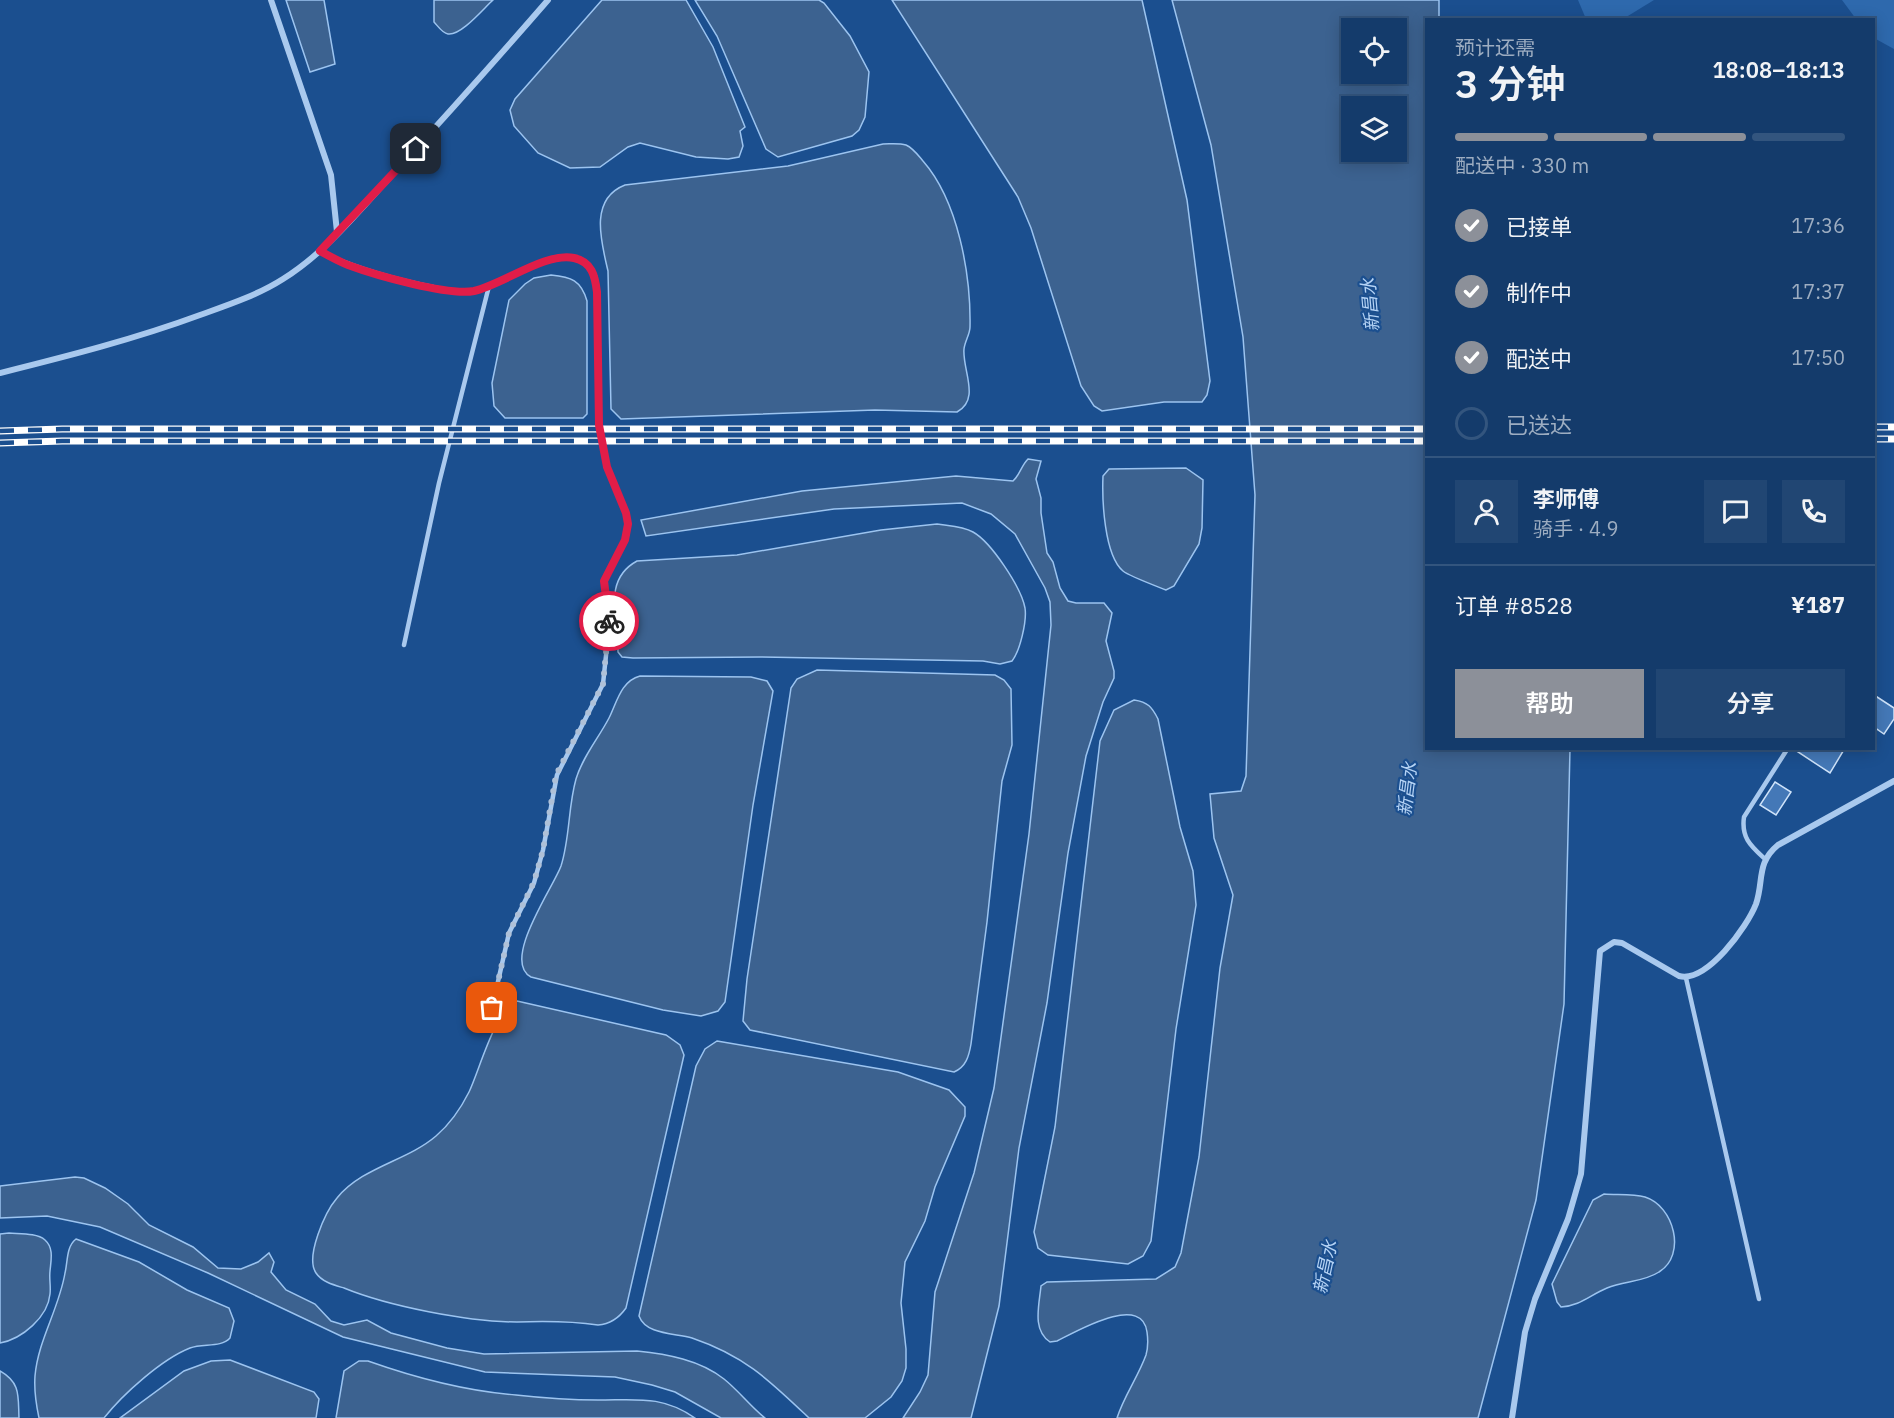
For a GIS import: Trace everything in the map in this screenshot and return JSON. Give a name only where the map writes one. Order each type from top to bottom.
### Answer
[{"type":"street","points":[[271,0],[332,175],[338,232]]},
{"type":"street","points":[[0,373],[114,344],[214,310],[281,280],[320,251],[462,100],[548,0]]},
{"type":"street","points":[[1512,1418],[1525,1332],[1535,1299],[1568,1219],[1581,1175],[1600,951],[1614,942],[1622,944],[1679,976],[1686,978],[1696,975],[1713,963],[1751,915],[1757,901],[1766,859],[1778,845],[1894,781]]},
{"type":"lane","points":[[320,251],[348,265],[404,281],[463,292],[489,286],[558,258],[575,258],[590,266],[595,276],[599,425],[607,467],[626,513],[628,524],[625,540],[604,581],[609,627],[603,684],[556,775],[543,850],[534,882],[509,933],[492,1008]]},
{"type":"lane","points":[[404,645],[439,483],[489,286]]},
{"type":"lane","points":[[1766,859],[1746,840],[1742,830],[1744,818],[1787,750]]},
{"type":"lane","points":[[1686,978],[1759,1299]]},
{"type":"shaded area","points":[[1578,0],[1654,0],[1625,18],[1586,18]]},
{"type":"shaded area","points":[[1842,0],[1894,0],[1894,49],[1875,39],[1875,18],[1855,18]]},
{"type":"water","points":[[286,0],[324,0],[335,64],[310,72]]},
{"type":"water","points":[[434,0],[493,0],[466,26],[448,34],[434,22]]},
{"type":"water","points":[[602,0],[686,0],[713,47],[745,127],[740,131],[743,146],[739,157],[728,159],[696,157],[640,143],[628,147],[600,167],[570,168],[538,153],[514,126],[510,110],[515,99]]},
{"type":"water","points":[[695,0],[819,0],[824,3],[850,36],[869,72],[865,117],[859,130],[852,136],[778,157],[766,149],[717,36]]},
{"type":"water","points":[[892,0],[1142,0],[1187,200],[1210,381],[1207,395],[1202,402],[1164,402],[1102,411],[1094,406],[1081,386],[1031,228],[1018,197]]},
{"type":"water","name":"新昌水","points":[[1172,0],[1439,0],[1439,18],[1425,18],[1425,750],[1570,750],[1564,1004],[1536,1200],[1478,1418],[1117,1418],[1146,1355],[1147,1332],[1143,1321],[1134,1316],[1122,1315],[1108,1318],[1050,1342],[1044,1337],[1039,1324],[1041,1286],[1047,1282],[1156,1279],[1175,1267],[1181,1253],[1199,1157],[1220,968],[1233,895],[1214,838],[1210,794],[1241,791],[1246,776],[1255,495],[1243,337],[1211,145]]},
{"type":"water","points":[[883,144],[906,145],[915,152],[935,177],[954,217],[965,262],[970,306],[970,330],[964,349],[969,392],[964,406],[957,412],[875,410],[621,419],[611,409],[608,271],[600,222],[606,200],[614,191],[625,185],[788,166]]},
{"type":"water","points":[[551,275],[574,281],[582,288],[587,301],[587,414],[583,418],[505,418],[494,406],[492,383],[509,300],[534,278]]},
{"type":"water","points":[[1028,459],[1041,461],[1036,479],[1041,498],[1041,513],[1047,553],[1053,562],[1060,588],[1068,601],[1104,603],[1112,613],[1106,641],[1114,678],[1103,702],[1086,756],[1068,853],[1047,1003],[1019,1148],[999,1306],[971,1418],[903,1418],[928,1375],[935,1292],[974,1173],[994,1088],[1029,834],[1051,625],[1050,602],[1045,588],[1015,534],[991,514],[962,503],[834,509],[646,536],[641,520],[802,491],[956,476],[1013,481]]},
{"type":"water","points":[[1186,468],[1203,480],[1202,528],[1199,544],[1174,586],[1166,590],[1126,573],[1117,563],[1105,526],[1103,476],[1109,469]]},
{"type":"water","points":[[937,524],[960,527],[973,532],[988,545],[1012,577],[1022,599],[1025,614],[1020,643],[1012,661],[1000,664],[983,661],[760,657],[633,658],[622,657],[618,652],[614,601],[616,589],[619,578],[637,561],[737,555],[881,530]]},
{"type":"water","points":[[817,670],[995,675],[1004,680],[1011,689],[1012,745],[1002,781],[971,1044],[966,1061],[954,1072],[750,1030],[743,1021],[747,979],[791,688],[797,679]]},
{"type":"water","points":[[640,676],[751,677],[767,681],[773,691],[753,805],[725,1002],[718,1011],[701,1016],[663,1010],[531,977],[523,969],[522,956],[525,941],[561,866],[573,790],[579,771],[624,687],[628,682]]},
{"type":"water","points":[[1134,700],[1149,706],[1158,719],[1180,827],[1193,871],[1196,905],[1176,1029],[1151,1241],[1143,1256],[1128,1264],[1048,1255],[1038,1248],[1034,1232],[1055,1127],[1100,741],[1114,710]]},
{"type":"water","points":[[517,1001],[666,1035],[680,1045],[684,1055],[626,1308],[614,1320],[598,1325],[475,1319],[429,1312],[383,1301],[322,1279],[313,1266],[313,1256],[322,1224],[332,1205],[347,1187],[372,1171],[424,1145],[446,1126],[459,1110],[469,1092],[488,1042],[501,1017]]},
{"type":"water","points":[[717,1041],[898,1072],[949,1090],[965,1107],[965,1116],[935,1187],[925,1221],[905,1262],[901,1303],[906,1368],[902,1381],[891,1397],[865,1418],[809,1418],[742,1361],[692,1338],[654,1330],[648,1327],[639,1316],[696,1066],[705,1049]]},
{"type":"water","points":[[75,1177],[84,1178],[105,1188],[128,1204],[149,1225],[193,1247],[218,1268],[241,1269],[258,1262],[269,1253],[274,1262],[271,1272],[286,1290],[315,1304],[331,1321],[344,1325],[367,1320],[391,1333],[447,1348],[484,1354],[637,1351],[671,1356],[715,1372],[765,1418],[721,1418],[675,1392],[615,1377],[485,1372],[343,1337],[208,1273],[100,1227],[47,1216],[0,1218],[0,1186]]},
{"type":"water","points":[[1604,1194],[1640,1196],[1655,1202],[1670,1220],[1675,1243],[1673,1254],[1668,1264],[1653,1275],[1613,1286],[1579,1302],[1561,1307],[1557,1302],[1552,1284],[1593,1200]]},
{"type":"water","points":[[0,1234],[38,1236],[48,1243],[51,1254],[50,1291],[48,1303],[39,1319],[17,1337],[0,1343]]},
{"type":"water","points":[[76,1239],[139,1262],[187,1290],[229,1308],[234,1321],[230,1338],[222,1343],[190,1348],[167,1360],[132,1388],[104,1418],[39,1418],[35,1386],[37,1363],[62,1286],[69,1250]]},
{"type":"water","points":[[230,1360],[314,1392],[319,1399],[316,1418],[120,1418],[184,1371],[211,1361]]},
{"type":"water","points":[[359,1361],[368,1361],[441,1383],[497,1393],[567,1399],[660,1402],[671,1405],[695,1418],[336,1418],[344,1371]]},
{"type":"water","points":[[0,1371],[15,1385],[19,1418],[0,1418]]},
{"type":"building","points":[[1875,696],[1894,708],[1894,719],[1884,734],[1875,728]]},
{"type":"building","points":[[1795,750],[1844,750],[1830,773]]},
{"type":"building","points":[[1775,782],[1791,792],[1776,815],[1760,805]]},
{"type":"railway","points":[[1875,427],[1894,427]]},
{"type":"railway","points":[[0,431],[62,429],[1425,429]]},
{"type":"railway","points":[[1875,439],[1894,439]]},
{"type":"railway","points":[[0,443],[62,441],[1425,441]]},
{"type":"way so far","points":[[492,1008],[509,933],[534,882],[543,850],[556,775],[603,684],[609,621]]},
{"type":"route","points":[[416,149],[320,251],[348,265],[404,281],[463,292],[496,284],[558,258],[575,258],[590,266],[595,276],[597,292],[599,425],[607,467],[626,513],[628,524],[625,540],[604,581],[609,621]]}]
